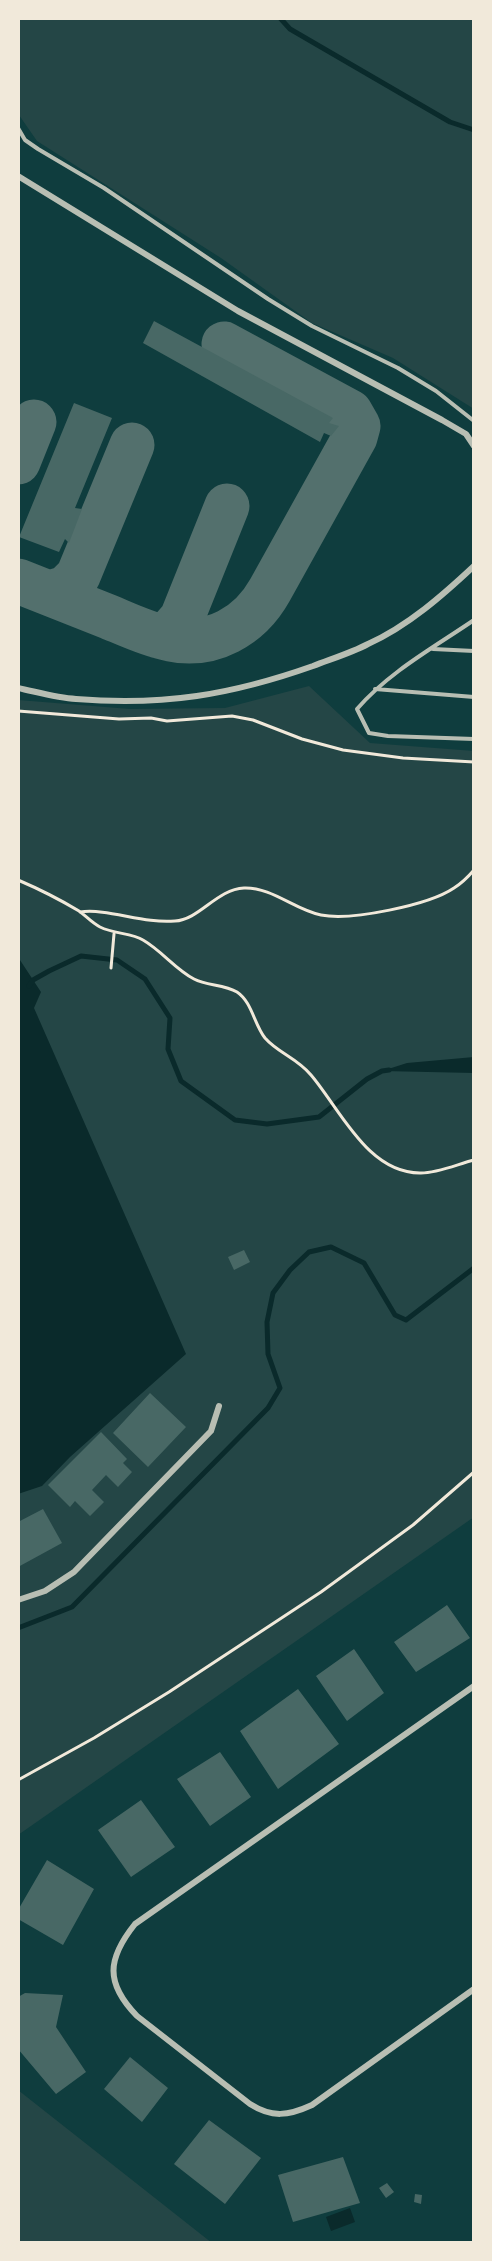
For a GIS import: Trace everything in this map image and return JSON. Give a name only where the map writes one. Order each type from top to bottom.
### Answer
[{"type":"street","points":[[18,176],[238,311],[434,415],[466,435],[474,446]]},
{"type":"street","points":[[18,688],[74,699],[131,702],[180,700],[234,691],[285,676],[369,644],[444,594],[474,566]]},
{"type":"street","points":[[18,1600],[45,1591],[74,1572],[211,1431],[219,1406]]},
{"type":"street","points":[[474,1686],[135,1924],[121,1941],[113,1970],[115,1987],[123,2002],[137,2016],[250,2104],[263,2112],[280,2114],[297,2112],[312,2105],[474,1989]]},
{"type":"lane","points":[[18,128],[25,140],[38,149],[104,188],[241,282],[312,326],[398,368],[436,391],[474,421]]},
{"type":"lane","points":[[474,620],[374,689],[357,710],[369,732],[388,736],[474,739]]},
{"type":"lane","points":[[432,649],[474,651]]},
{"type":"lane","points":[[374,689],[474,697]]},
{"type":"path","points":[[18,711],[167,721],[232,716],[253,720],[302,739],[343,750],[403,758],[474,762]]},
{"type":"path","points":[[80,912],[96,911],[140,920],[175,921],[184,919],[228,892],[243,888],[262,891],[321,915],[347,916],[373,913],[427,900],[453,890],[474,870]]},
{"type":"path","points":[[18,880],[46,892],[80,912],[97,926],[114,934],[140,938],[158,949],[192,978],[236,991],[245,999],[263,1035],[274,1047],[297,1060],[322,1089],[340,1116],[378,1157],[408,1172],[424,1173],[474,1160]]},
{"type":"path","points":[[111,968],[114,934]]},
{"type":"path","points":[[18,1780],[160,1698],[321,1592],[413,1525],[474,1472]]},
{"type":"shaded area","points":[[18,18],[474,18],[474,409],[393,358],[312,323],[221,258],[37,141],[19,115]]},
{"type":"shaded area","points":[[309,686],[370,743],[474,751],[474,1517],[18,1835],[18,700],[130,709],[225,708]]},
{"type":"shaded area","points":[[18,957],[41,992],[34,1008],[186,1354],[70,1457],[42,1486],[18,1494]]},
{"type":"shaded area","points":[[474,1057],[474,1073],[382,1071],[407,1063]]},
{"type":"shaded area","points":[[18,2090],[212,2243],[18,2243]]},
{"type":"shaded area","points":[[350,2208],[355,2222],[331,2231],[326,2217]]},
{"type":"building","points":[[154,321],[333,418],[329,423],[339,426],[331,436],[324,433],[320,442],[143,343]]},
{"type":"building","points":[[74,403],[112,418],[75,508],[82,509],[69,543],[65,539],[59,552],[19,537]]},
{"type":"building","points":[[244,1250],[250,1262],[234,1270],[228,1257]]},
{"type":"building","points":[[150,1393],[186,1427],[148,1467],[113,1433]]},
{"type":"building","points":[[101,1432],[127,1459],[123,1463],[132,1472],[118,1487],[106,1475],[92,1490],[104,1502],[90,1516],[75,1501],[70,1507],[48,1485]]},
{"type":"building","points":[[43,1509],[62,1543],[18,1567],[18,1522]]},
{"type":"building","points":[[447,1605],[470,1638],[416,1672],[394,1642]]},
{"type":"building","points":[[354,1649],[384,1693],[347,1721],[316,1676]]},
{"type":"building","points":[[298,1689],[339,1744],[278,1789],[240,1731]]},
{"type":"building","points":[[220,1752],[251,1797],[210,1826],[177,1779]]},
{"type":"building","points":[[141,1800],[175,1847],[131,1877],[98,1830]]},
{"type":"building","points":[[47,1860],[94,1889],[63,1945],[18,1919],[18,1910]]},
{"type":"building","points":[[25,1993],[63,1995],[56,2027],[86,2072],[56,2094],[18,2049],[18,1997]]},
{"type":"building","points":[[130,2057],[168,2088],[142,2122],[104,2089]]},
{"type":"building","points":[[209,2120],[261,2158],[225,2204],[174,2164]]},
{"type":"building","points":[[343,2157],[360,2203],[293,2222],[278,2175]]},
{"type":"building","points":[[387,2183],[394,2192],[386,2198],[379,2188]]},
{"type":"building","points":[[415,2194],[422,2195],[421,2204],[414,2202]]},
{"type":"waterway","points":[[280,18],[290,29],[450,122],[474,130]]},
{"type":"waterway","points":[[29,986],[33,980],[81,956],[117,960],[145,979],[170,1018],[168,1049],[181,1081],[235,1120],[267,1124],[319,1117],[367,1079],[389,1070]]},
{"type":"waterway","points":[[18,1628],[72,1607],[268,1408],[280,1388],[268,1354],[267,1322],[273,1293],[290,1270],[309,1252],[331,1247],[364,1263],[395,1315],[406,1320],[474,1268]]},
{"type":"taxiway","points":[[18,581],[146,632],[186,641],[215,637],[228,631],[241,624],[262,603],[355,437],[358,426],[350,412],[224,344]]},
{"type":"taxiway","points":[[18,462],[34,422]]},
{"type":"taxiway","points":[[49,593],[66,588],[78,576],[132,445]]},
{"type":"taxiway","points":[[158,636],[169,633],[182,618],[227,506]]}]
